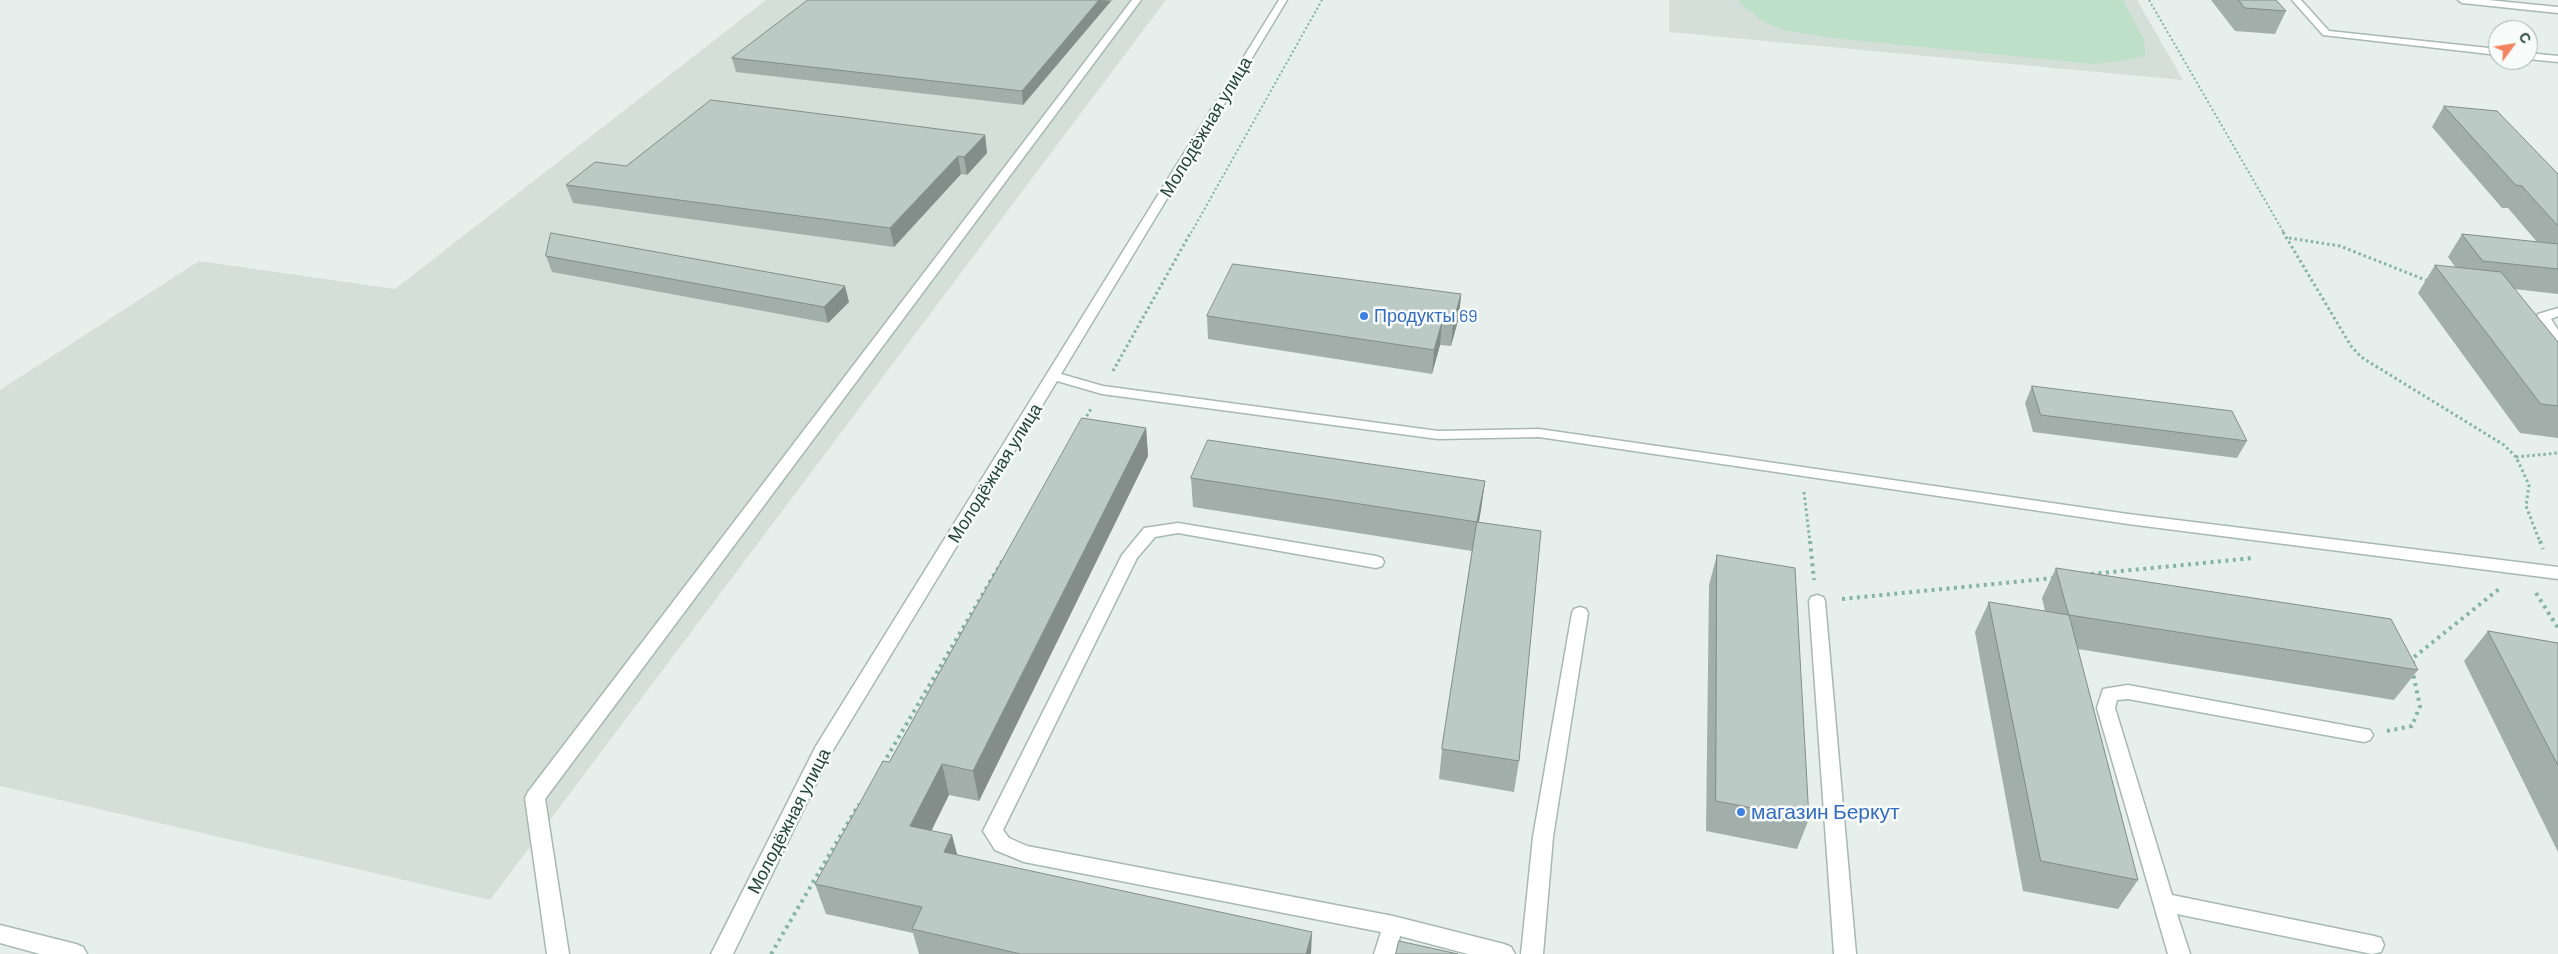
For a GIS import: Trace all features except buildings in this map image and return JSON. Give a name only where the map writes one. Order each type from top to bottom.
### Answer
[{"type":"street","points":[[558,954],[536,798],[1137,0]]},
{"type":"street","name":"Молодёжная улица","points":[[722,954],[823,752],[1284,0]]},
{"type":"street","points":[[2296,0],[2326,33],[2488,51]]},
{"type":"street","points":[[2462,0],[2558,10]]},
{"type":"street","points":[[2538,57],[2558,59]]},
{"type":"street","points":[[2558,312],[2543,317],[2558,340]]},
{"type":"street","points":[[1054,376],[1102,390],[1438,436],[1539,434],[2128,519],[2555,572]]},
{"type":"street","points":[[1376,562],[1178,528],[1150,532],[1130,555],[993,831],[1002,844],[1024,854],[1393,926],[1504,954]]},
{"type":"street","points":[[1817,601],[1845,954]]},
{"type":"street","points":[[1532,954],[1543,837],[1580,613]]},
{"type":"street","points":[[2179,954],[2106,708],[2109,694],[2128,692],[2364,735]]},
{"type":"street","points":[[2163,902],[2374,945]]},
{"type":"street","points":[[1385,954],[1393,926]]},
{"type":"street","points":[[0,934],[76,954]]},
{"type":"path","points":[[1082,424],[1322,0]]},
{"type":"path","points":[[2149,0],[2231,145],[2352,346],[2361,357],[2504,445],[2516,457],[2529,485],[2526,506],[2555,572]]},
{"type":"path","points":[[2288,238],[2351,249],[2437,284]]},
{"type":"path","points":[[2516,457],[2558,453]]},
{"type":"path","points":[[1801,472],[1817,601],[2062,577]]},
{"type":"path","points":[[882,766],[1007,552]]},
{"type":"path","points":[[2081,575],[2257,558]]},
{"type":"path","points":[[2364,735],[2412,726],[2420,706],[2412,676],[2413,658],[2498,590],[2521,568],[2558,628]]},
{"type":"path","points":[[771,954],[861,800]]},
{"type":"shaded area","points":[[766,0],[1166,0],[490,900],[0,786],[0,390],[199,261],[395,289]]},
{"type":"shaded area","points":[[1669,0],[2137,0],[2183,80],[1669,32]]},
{"type":"green space","points":[[1740,0],[2123,0],[2144,40],[2145,56],[2123,61],[2093,64],[1832,38],[1783,30],[1764,22],[1740,4]]},
{"type":"place","name":"Продукты 69","points":[[1364,316]]},
{"type":"place","name":"магазин Беркут","points":[[1741,812]]}]
